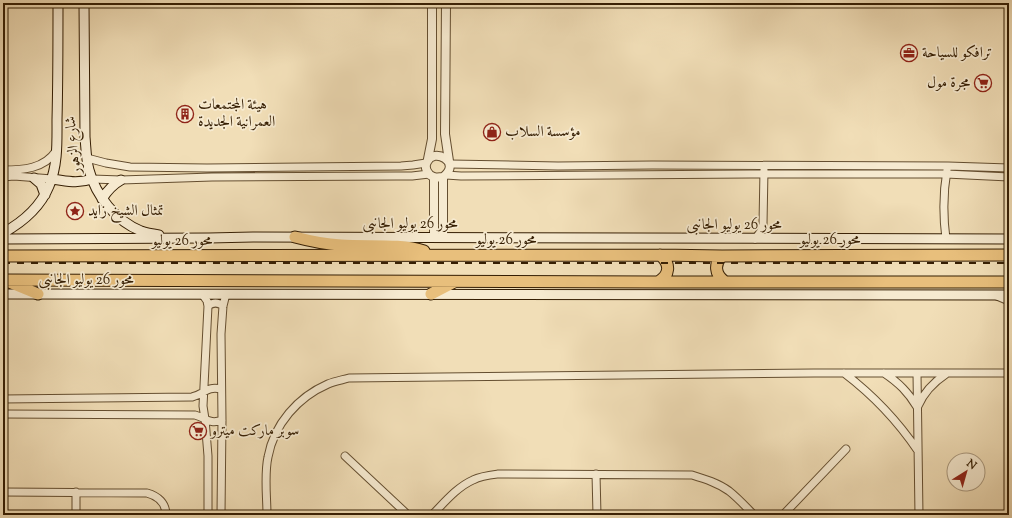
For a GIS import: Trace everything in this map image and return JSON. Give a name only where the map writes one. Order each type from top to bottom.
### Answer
[{"type":"highway","points":[[295,238],[340,245],[406,247],[418,249],[434,255]]},
{"type":"highway","points":[[658,282],[662,280],[667,272],[667,262],[660,255]]},
{"type":"highway","name":"محور 26 يوليو","points":[[3,256],[1009,255]]},
{"type":"highway","points":[[722,256],[717,263],[716,271],[724,281]]},
{"type":"highway","points":[[3,280],[1009,282]]},
{"type":"highway","points":[[3,280],[38,294]]},
{"type":"highway","points":[[431,294],[458,281]]},
{"type":"main road","name":"شارع الزهور","points":[[3,233],[22,222],[38,205],[45,195],[52,179],[56,164],[58,102],[58,3]]},
{"type":"main road","name":"شارع الزهور","points":[[84,3],[84,122],[87,158],[92,179],[102,199],[112,212],[126,223],[141,231],[173,239]]},
{"type":"main road","points":[[34,178],[41,184],[45,195]]},
{"type":"main road","points":[[52,179],[72,182],[82,182],[92,179]]},
{"type":"main road","points":[[102,199],[108,190],[121,180]]},
{"type":"main road","name":"محور 26 يوليو الجانبى","points":[[3,239],[1009,239]]},
{"type":"main road","name":"محور 26 يوليو الجانبى","points":[[3,294],[1009,295]]},
{"type":"street","points":[[432,3],[432,139],[426,167],[427,171],[431,175],[439,238]]},
{"type":"street","points":[[439,238],[445,176],[449,170],[445,138],[446,3]]},
{"type":"street","points":[[432,17],[446,17]]},
{"type":"street","points":[[432,65],[446,66]]},
{"type":"street","points":[[432,139],[445,138]]},
{"type":"street","points":[[3,170],[22,170],[33,167],[46,162],[56,151]]},
{"type":"street","points":[[87,158],[130,167],[413,166],[427,161],[433,156],[445,157],[449,163]]},
{"type":"street","points":[[449,163],[558,166],[948,166],[1009,168]]},
{"type":"street","points":[[652,165],[652,174]]},
{"type":"street","points":[[664,174],[665,165]]},
{"type":"street","points":[[288,166],[288,176]]},
{"type":"street","points":[[558,166],[558,176]]},
{"type":"street","points":[[750,174],[751,166]]},
{"type":"street","points":[[755,239],[761,231],[763,224],[764,166]]},
{"type":"street","points":[[849,166],[849,174]]},
{"type":"street","points":[[870,166],[870,174]]},
{"type":"street","points":[[946,239],[944,207],[946,174],[948,166]]},
{"type":"street","points":[[188,167],[188,178]]},
{"type":"street","points":[[92,179],[121,180],[288,176],[558,176],[652,174],[946,174],[1009,177]]},
{"type":"street","points":[[3,177],[14,176],[52,179]]},
{"type":"street","points":[[202,294],[207,301],[208,306],[203,392],[208,456],[208,515]]},
{"type":"street","points":[[221,515],[221,334],[223,306],[226,294]]},
{"type":"street","points":[[995,295],[1009,302]]},
{"type":"street","points":[[208,306],[217,303],[223,306]]},
{"type":"street","points":[[267,515],[267,457],[283,420],[296,405],[312,392],[349,378],[814,373],[1009,373]]},
{"type":"street","points":[[843,373],[884,408],[918,451]]},
{"type":"street","points":[[884,373],[904,388],[917,408]]},
{"type":"street","points":[[917,373],[919,515]]},
{"type":"street","points":[[917,408],[925,392],[939,378],[948,373]]},
{"type":"street","points":[[3,399],[192,397],[198,396],[210,388],[221,389]]},
{"type":"street","points":[[3,414],[195,415],[212,422],[222,420]]},
{"type":"street","points":[[783,515],[846,449]]},
{"type":"street","points":[[345,456],[408,515]]},
{"type":"street","points":[[432,515],[463,486],[474,479],[486,475],[498,474],[692,475],[705,478],[729,491],[754,515]]},
{"type":"street","points":[[596,474],[597,515]]},
{"type":"street","points":[[3,492],[151,494],[163,503],[166,510],[166,515]]},
{"type":"street","points":[[76,492],[76,515]]},
{"type":"railway","points":[[3,263],[1009,263]]},
{"type":"place","name":"ترافكو للسياحة","points":[[909,53]]},
{"type":"place","name":"مجرة مول","points":[[983,83]]},
{"type":"place","name":"هيئة المجتمعات العمرانية الجديدة","points":[[185,114]]},
{"type":"place","name":"مؤسسة السلاب","points":[[492,132]]},
{"type":"place","name":"تمثال الشيخ زايد","points":[[75,211]]},
{"type":"place","name":"سوبر ماركت ميترو","points":[[198,431]]}]
